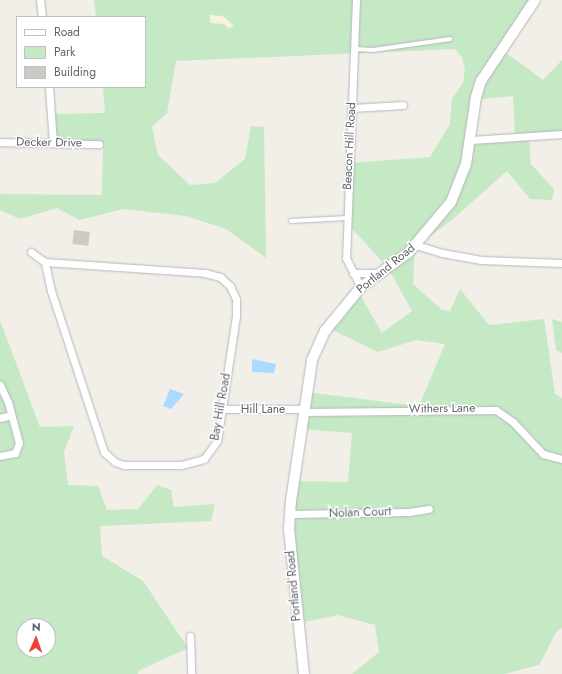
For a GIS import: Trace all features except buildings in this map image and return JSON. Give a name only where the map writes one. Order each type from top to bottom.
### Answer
[{"type":"street","points":[[40,0],[42,16]]},
{"type":"street","name":"Beacon Hill Road","points":[[356,0],[346,258],[361,288]]},
{"type":"street","name":"Portland Road","points":[[304,674],[290,536],[290,514],[311,366],[320,340],[332,321],[361,288],[416,245],[443,213],[456,193],[463,177],[471,140],[476,97],[481,81],[535,0]]},
{"type":"street","points":[[49,88],[53,143]]},
{"type":"street","points":[[352,108],[403,105]]},
{"type":"street","points":[[471,140],[562,134]]},
{"type":"street","name":"Decker Drive","points":[[0,142],[98,144]]},
{"type":"street","points":[[416,245],[442,254],[481,260],[562,263]]},
{"type":"street","points":[[32,252],[45,262]]},
{"type":"street","name":"Bay Hill Road","points":[[45,262],[205,273],[225,281],[234,292],[237,308],[222,409],[216,441],[201,461],[181,465],[139,466],[120,464],[110,458],[104,452],[98,435],[51,291],[45,262]]},
{"type":"street","points":[[353,273],[380,273]]},
{"type":"street","points":[[0,385],[18,440],[18,452],[0,456]]},
{"type":"street","name":"Hill Lane","points":[[222,409],[304,411]]},
{"type":"street","name":"Withers Lane","points":[[304,411],[496,410],[513,422],[543,454],[562,460]]},
{"type":"street","points":[[0,418],[11,415]]},
{"type":"street","name":"Nolan Court","points":[[290,514],[409,512],[428,509]]},
{"type":"street","points":[[190,636],[191,674]]},
{"type":"lane","points":[[355,49],[372,50],[450,39]]},
{"type":"lane","points":[[291,221],[347,218]]},
{"type":"green space","points":[[94,0],[529,0],[498,47],[543,80],[562,60],[562,132],[515,134],[513,96],[476,100],[470,145],[529,140],[531,164],[554,189],[552,200],[530,199],[507,171],[454,218],[415,248],[413,284],[442,310],[450,311],[460,289],[489,325],[544,319],[555,394],[562,398],[562,628],[557,631],[539,665],[504,674],[352,674],[379,652],[375,625],[338,615],[299,623],[288,522],[295,481],[348,482],[352,433],[300,429],[305,392],[419,406],[445,344],[416,340],[378,352],[326,327],[358,291],[382,333],[412,311],[388,268],[347,223],[351,163],[430,157],[450,124],[452,99],[463,83],[465,69],[462,58],[455,49],[176,61],[167,113],[152,127],[158,155],[190,185],[215,183],[245,159],[251,126],[264,127],[266,258],[226,229],[186,216],[124,209],[79,220],[57,208],[20,219],[0,210],[0,194],[102,195],[103,146],[55,140],[53,114],[105,113],[103,88],[146,88],[146,16],[96,16]]},
{"type":"green space","points":[[552,319],[562,322],[562,353],[556,350]]},
{"type":"green space","points":[[0,320],[40,427],[74,426],[64,452],[68,485],[98,486],[107,510],[138,509],[157,485],[171,490],[174,507],[215,504],[211,521],[100,526],[102,556],[143,581],[188,648],[138,671],[138,674],[0,674]]},
{"type":"sand","points":[[210,15],[223,16],[234,26],[228,28],[224,24],[210,23]]},
{"type":"water","points":[[252,359],[276,364],[274,373],[252,372]]},
{"type":"water","points":[[170,389],[184,394],[171,409],[163,406]]}]
